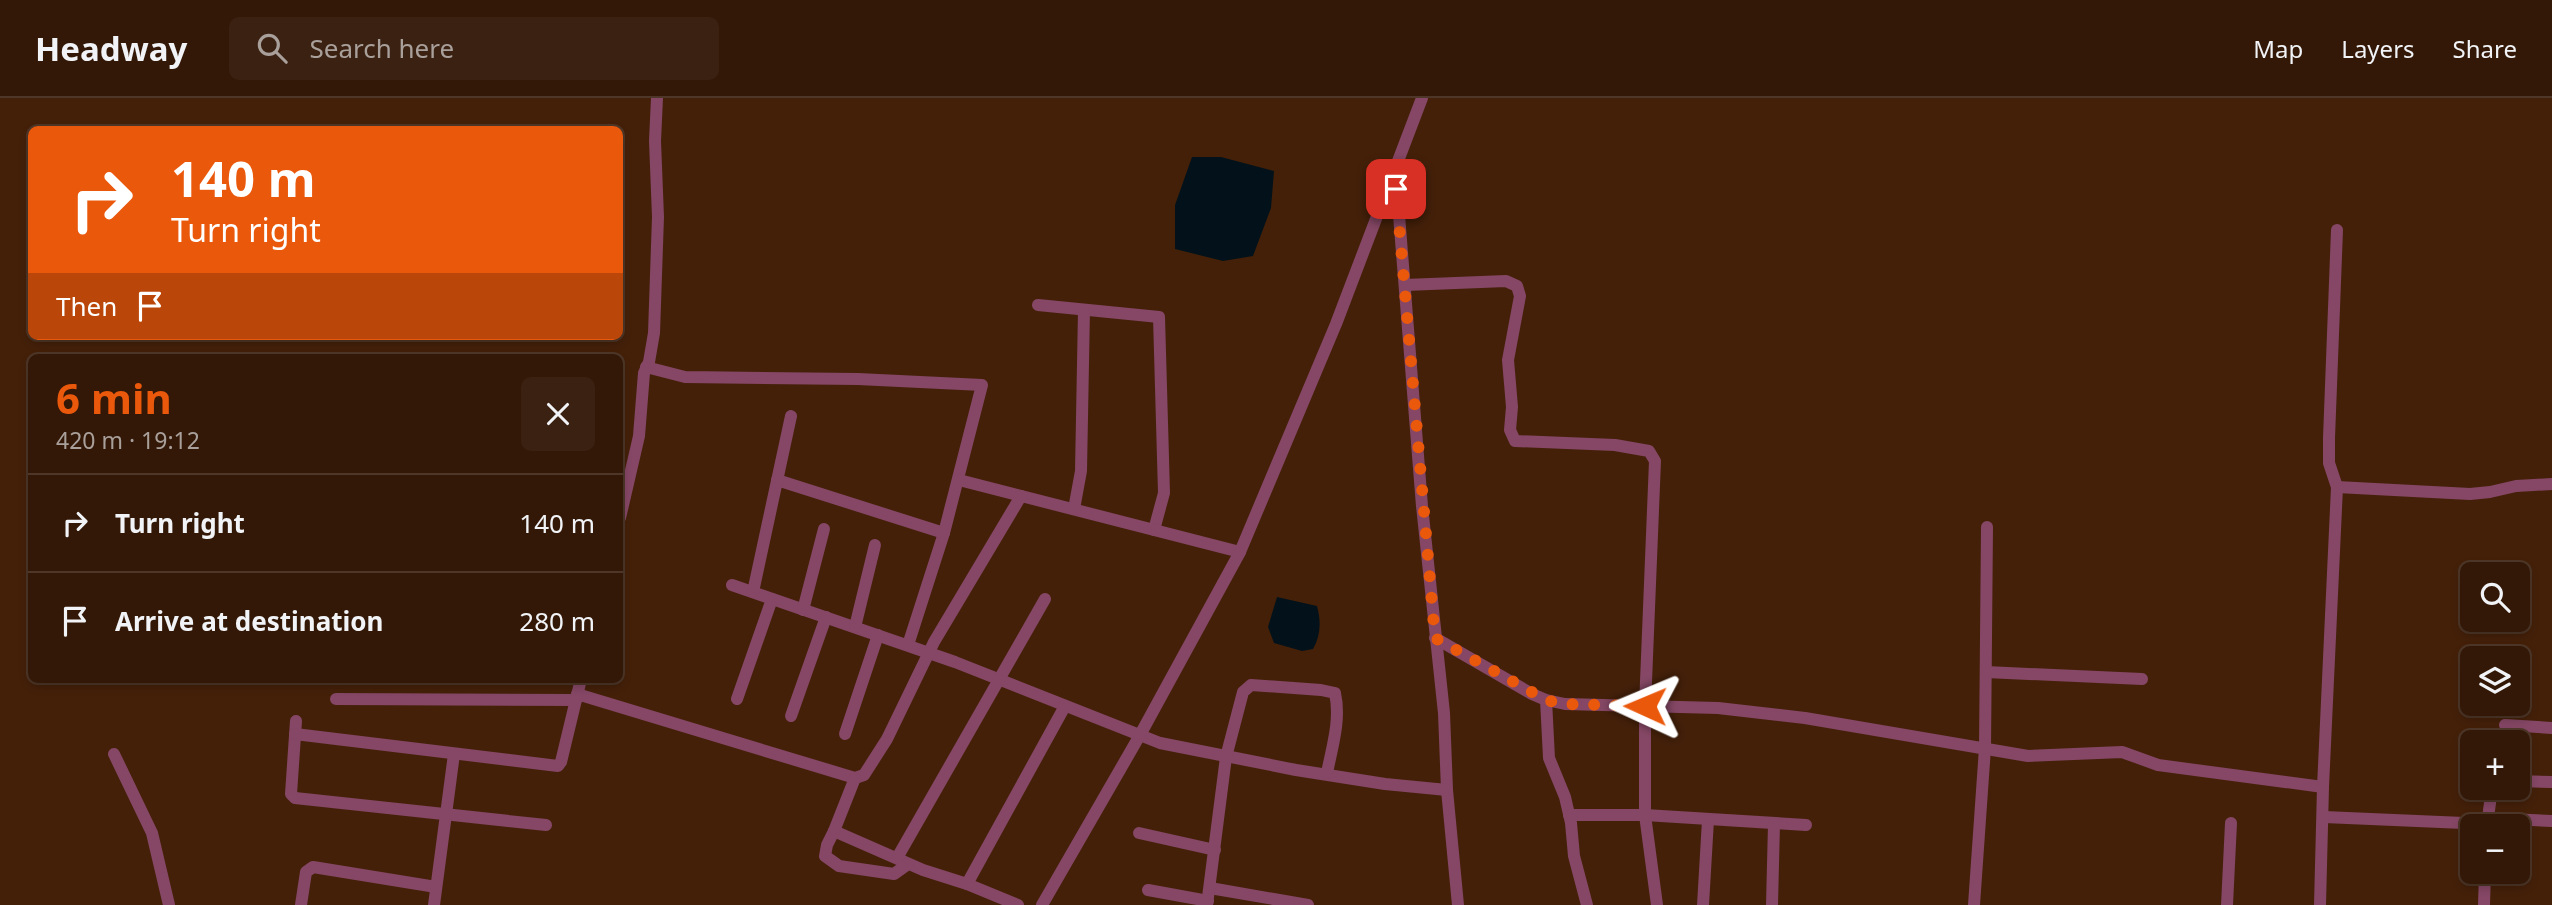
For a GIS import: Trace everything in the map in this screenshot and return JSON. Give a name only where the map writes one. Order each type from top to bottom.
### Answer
[{"type":"street","points":[[623,505],[639,436],[644,373],[654,333],[659,217],[655,141],[657,98]]},
{"type":"street","points":[[1042,905],[1140,735],[1240,552],[1336,324],[1422,98]]},
{"type":"street","points":[[1396,170],[1435,638],[1444,713],[1447,790],[1458,905]]},
{"type":"street","points":[[2320,905],[2337,487],[2329,463],[2329,438],[2337,230]]},
{"type":"street","points":[[1405,285],[1506,281],[1517,286],[1520,296],[1508,360],[1512,407],[1510,430],[1515,441],[1615,445],[1649,451],[1656,461],[1645,706],[1645,814],[1657,905]]},
{"type":"street","points":[[1038,305],[1159,317],[1164,493],[1154,530]]},
{"type":"street","points":[[1074,509],[1081,471],[1084,310]]},
{"type":"street","points":[[646,367],[685,376],[858,379],[982,385],[944,533],[908,645]]},
{"type":"street","points":[[753,592],[791,416]]},
{"type":"street","points":[[777,480],[944,533]]},
{"type":"street","points":[[959,480],[1240,552]]},
{"type":"street","points":[[2337,487],[2470,494],[2516,485],[2552,484]]},
{"type":"street","points":[[336,699],[577,697],[855,778],[864,775],[887,738],[929,653],[1021,496]]},
{"type":"street","points":[[1974,905],[1985,748],[1987,527]]},
{"type":"street","points":[[803,610],[824,529]]},
{"type":"street","points":[[855,627],[875,545]]},
{"type":"street","points":[[732,585],[908,645],[1160,743],[1226,757],[1385,783],[1447,790]]},
{"type":"street","points":[[737,699],[772,599]]},
{"type":"street","points":[[855,778],[825,856],[839,866],[894,874],[902,871],[902,860],[998,680],[1045,599]]},
{"type":"street","points":[[791,716],[826,617]]},
{"type":"street","points":[[845,734],[877,635]]},
{"type":"street","points":[[1435,638],[1546,700],[1564,704],[1718,708],[1805,718],[2036,757],[2122,752],[2158,765],[2323,787]]},
{"type":"street","points":[[1986,671],[2142,679]]},
{"type":"street","points":[[546,825],[295,798],[291,794],[295,728],[454,754],[560,765],[580,683]]},
{"type":"street","points":[[1148,890],[1207,903],[1226,757],[1243,692],[1251,685],[1335,693],[1338,705],[1336,732],[1327,773]]},
{"type":"street","points":[[1546,700],[1549,758],[1565,797],[1574,856],[1587,905]]},
{"type":"street","points":[[967,884],[1065,706]]},
{"type":"street","points":[[2505,725],[2552,728]]},
{"type":"street","points":[[114,754],[152,834],[169,905]]},
{"type":"street","points":[[435,905],[454,754]]},
{"type":"street","points":[[2530,781],[2552,782]]},
{"type":"street","points":[[1569,814],[1645,814],[1806,825]]},
{"type":"street","points":[[2323,817],[2460,821]]},
{"type":"street","points":[[1703,905],[1708,820]]},
{"type":"street","points":[[2530,821],[2552,821]]},
{"type":"street","points":[[2227,905],[2231,823]]},
{"type":"street","points":[[1772,905],[1774,824]]},
{"type":"street","points":[[834,831],[1018,905]]},
{"type":"street","points":[[1139,833],[1215,849]]},
{"type":"street","points":[[301,905],[306,872],[313,867],[436,887]]},
{"type":"street","points":[[2484,905],[2485,884]]},
{"type":"street","points":[[1210,888],[1308,905]]},
{"type":"shaded area","points":[[1192,157],[1221,157],[1274,171],[1271,208],[1253,256],[1223,261],[1175,249],[1175,205]]},
{"type":"shaded area","points":[[1277,597],[1317,606],[1320,628],[1313,649],[1302,651],[1274,643],[1268,627]]},
{"type":"route","points":[[1396,189],[1435,638],[1546,700],[1564,704],[1645,706]]}]
